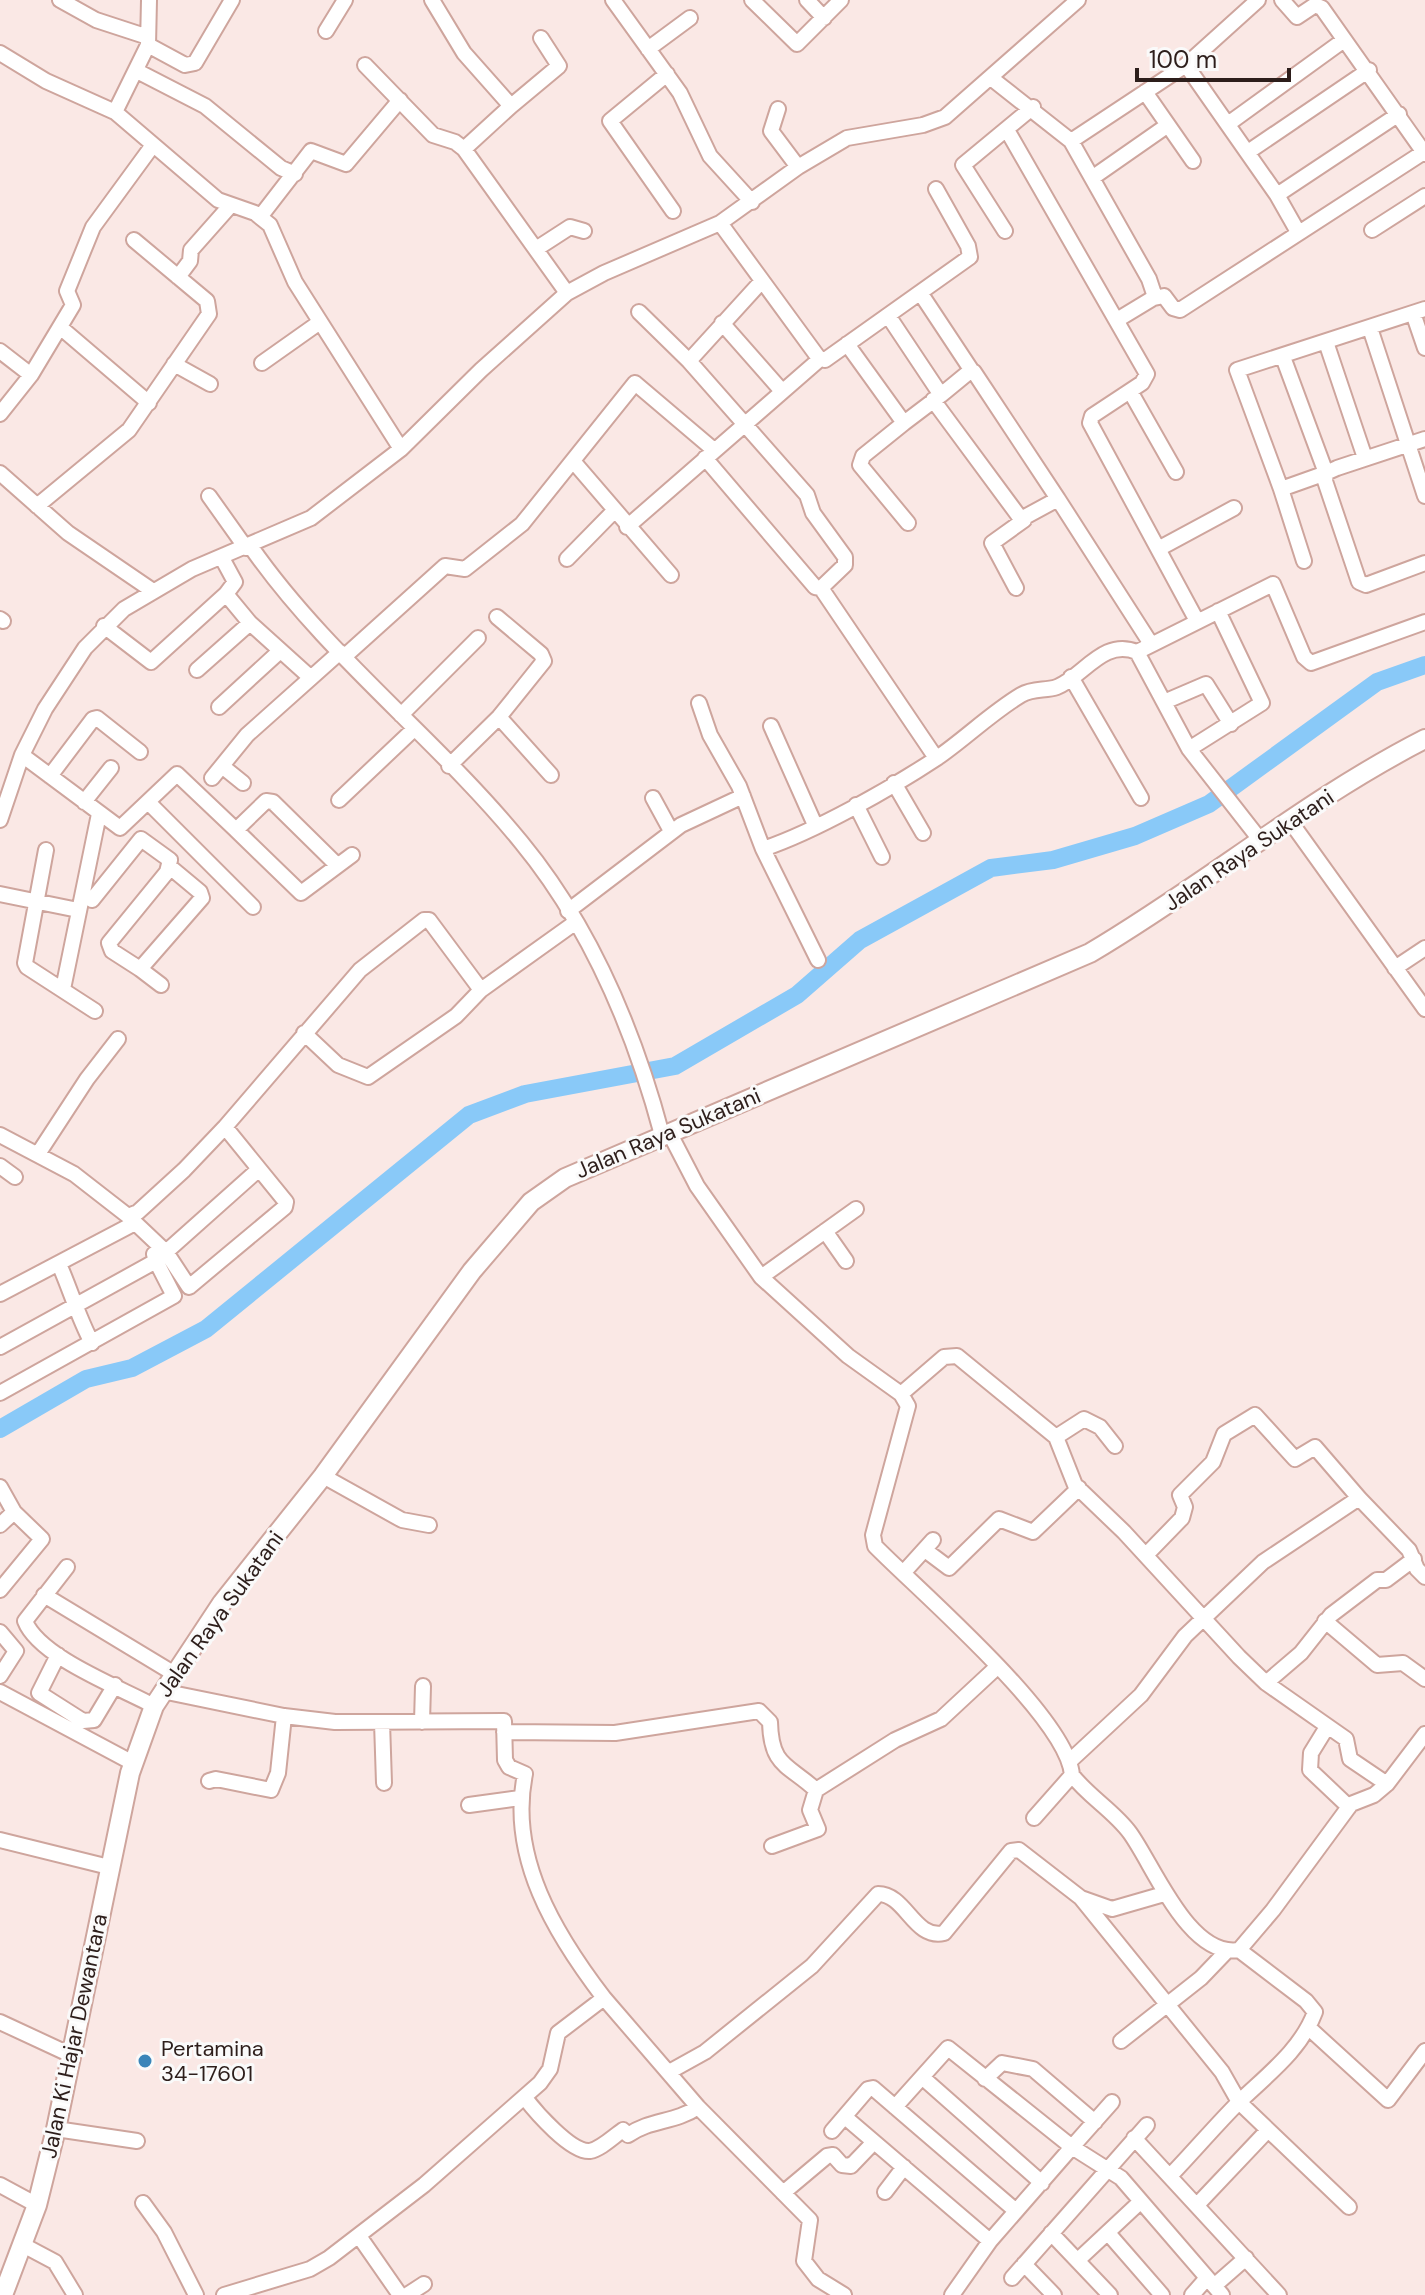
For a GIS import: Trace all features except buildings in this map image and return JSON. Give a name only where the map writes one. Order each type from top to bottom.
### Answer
[{"type":"main road","name":"Jalan Raya Sukatani","points":[[132,1768],[158,1698],[222,1603],[323,1476],[472,1271],[531,1202],[565,1178],[1090,953],[1147,919],[1290,821],[1425,739]]},
{"type":"main road","name":"Jalan Ki Hajar Dewantara","points":[[3,2295],[37,2205],[56,2129],[132,1768]]},
{"type":"street","points":[[60,0],[191,65],[230,1]]},
{"type":"street","points":[[115,112],[137,71],[148,41],[149,0]]},
{"type":"street","points":[[326,31],[345,0]]},
{"type":"street","points":[[432,0],[464,53],[511,106]]},
{"type":"street","points":[[613,0],[667,74],[710,156],[752,202]]},
{"type":"street","points":[[752,0],[797,44],[841,0]]},
{"type":"street","points":[[807,0],[824,18]]},
{"type":"street","points":[[0,816],[22,755],[45,709],[85,648],[104,626],[153,591],[311,518],[401,449],[481,370],[567,293],[604,273],[720,223],[798,167],[847,138],[923,125],[945,117],[1078,0]]},
{"type":"street","points":[[1071,141],[1186,65],[1258,0]]},
{"type":"street","points":[[1117,320],[1154,298],[1164,296],[1176,311],[1180,310],[1424,153],[1369,70],[1318,5],[1297,17],[1282,0]]},
{"type":"street","points":[[648,49],[690,18]]},
{"type":"street","points":[[464,149],[559,66],[541,38]]},
{"type":"street","points":[[1228,124],[1344,40]]},
{"type":"street","points":[[0,53],[53,85],[115,112],[194,182],[230,206],[260,217],[274,230],[295,282],[401,449]]},
{"type":"street","points":[[365,65],[433,135],[464,149],[567,293]]},
{"type":"street","points":[[1186,65],[1277,195],[1298,232]]},
{"type":"street","points":[[1248,152],[1369,70]]},
{"type":"street","points":[[137,71],[205,106],[281,168],[295,174]]},
{"type":"street","points":[[667,74],[610,121],[673,211]]},
{"type":"street","points":[[991,78],[1033,107],[1071,141],[1149,279],[1154,298]]},
{"type":"street","points":[[1145,92],[1193,161]]},
{"type":"street","points":[[260,217],[313,150],[338,164],[346,164],[400,100]]},
{"type":"street","points":[[1005,231],[963,165],[1033,107]]},
{"type":"street","points":[[778,109],[771,131],[798,167]]},
{"type":"street","points":[[1277,195],[1399,114]]},
{"type":"street","points":[[1092,178],[1168,125]]},
{"type":"street","points":[[1007,130],[1147,374],[1142,383],[1092,416],[1090,423],[1197,621]]},
{"type":"street","points":[[0,414],[31,375],[74,304],[67,291],[93,227],[153,145]]},
{"type":"street","points":[[627,527],[820,359],[825,360],[889,317],[970,255],[936,189]]},
{"type":"street","points":[[1372,230],[1425,196]]},
{"type":"street","points":[[178,277],[190,261],[191,250],[230,206]]},
{"type":"street","points":[[720,223],[820,359]]},
{"type":"street","points":[[536,249],[570,227],[584,231]]},
{"type":"street","points":[[37,506],[113,446],[149,403],[201,328],[211,308],[134,240]]},
{"type":"street","points":[[689,361],[761,282]]},
{"type":"street","points":[[921,294],[1151,644]]},
{"type":"street","points":[[1304,561],[1237,370],[1419,311],[1425,348]]},
{"type":"street","points":[[639,312],[689,361],[807,495],[813,513],[846,559],[845,566],[821,588]]},
{"type":"street","points":[[889,317],[937,398],[1024,520]]},
{"type":"street","points":[[262,363],[320,322]]},
{"type":"street","points":[[722,323],[781,390]]},
{"type":"street","points":[[60,327],[149,403]]},
{"type":"street","points":[[1370,328],[1425,496]]},
{"type":"street","points":[[1326,342],[1365,458]]},
{"type":"street","points":[[847,344],[904,423]]},
{"type":"street","points":[[0,351],[31,375]]},
{"type":"street","points":[[1283,357],[1326,473],[1329,494],[1359,582],[1366,585],[1376,583],[1425,563]]},
{"type":"street","points":[[174,364],[210,384]]},
{"type":"street","points":[[908,523],[860,465],[863,456],[972,371]]},
{"type":"street","points":[[212,778],[247,735],[445,566],[465,569],[522,524],[636,383],[710,454],[813,584],[821,588],[936,758]]},
{"type":"street","points":[[1130,391],[1176,472]]},
{"type":"street","points":[[1281,489],[1425,439]]},
{"type":"street","points":[[573,461],[671,575]]},
{"type":"street","points":[[1,476],[68,533],[153,591]]},
{"type":"street","points":[[209,496],[268,571],[342,654],[521,842],[572,916],[634,1040],[666,1134],[697,1186],[761,1277],[848,1356],[901,1394],[909,1411],[872,1540],[997,1667],[1057,1737],[1072,1768],[1129,1832],[1164,1894],[1212,1946],[1232,1952],[1311,2006],[1315,2012],[1309,2028],[1275,2071],[1239,2102],[1171,2175]]},
{"type":"street","points":[[1016,588],[992,543],[1058,499]]},
{"type":"street","points":[[1160,548],[1234,508]]},
{"type":"street","points":[[567,559],[615,510]]},
{"type":"street","points":[[104,626],[151,662],[226,594],[235,582],[222,558]]},
{"type":"street","points":[[1137,652],[1273,584],[1304,657],[1311,663],[1425,622]]},
{"type":"street","points":[[226,594],[250,623],[311,678]]},
{"type":"street","points":[[1189,749],[1262,703],[1218,611]]},
{"type":"street","points":[[449,766],[499,717],[544,659],[497,617]]},
{"type":"street","points":[[197,670],[250,623]]},
{"type":"street","points":[[401,715],[478,638]]},
{"type":"street","points":[[763,849],[856,805],[936,758],[1022,694],[1057,687],[1107,651],[1123,648],[1137,652],[1189,749],[1261,841]]},
{"type":"street","points":[[219,707],[280,651]]},
{"type":"street","points":[[1071,677],[1141,798]]},
{"type":"street","points":[[1164,702],[1206,684],[1231,724]]},
{"type":"street","points":[[699,703],[710,735],[743,796],[763,849],[818,960]]},
{"type":"street","points":[[499,717],[551,775]]},
{"type":"street","points":[[50,776],[93,719],[97,718],[140,752]]},
{"type":"street","points":[[771,726],[815,825]]},
{"type":"street","points":[[339,800],[414,729]]},
{"type":"street","points":[[22,755],[116,827],[122,827],[177,774],[301,893],[352,855]]},
{"type":"street","points":[[222,766],[243,783]]},
{"type":"street","points":[[84,802],[111,768]]},
{"type":"street","points":[[894,783],[923,833]]},
{"type":"street","points":[[304,1033],[338,1065],[368,1077],[456,1016],[481,990],[671,831],[743,796]]},
{"type":"street","points":[[653,798],[671,831]]},
{"type":"street","points":[[236,830],[266,801],[273,802],[337,865]]},
{"type":"street","points":[[149,803],[253,907]]},
{"type":"street","points":[[856,805],[882,857]]},
{"type":"street","points":[[63,989],[99,814]]},
{"type":"street","points":[[1290,821],[1425,1009]]},
{"type":"street","points":[[122,827],[138,843]]},
{"type":"street","points":[[92,900],[144,839],[170,860],[170,867],[109,943],[112,951],[161,985]]},
{"type":"street","points":[[46,850],[25,963],[95,1011]]},
{"type":"street","points":[[140,969],[202,898],[200,892],[170,867]]},
{"type":"street","points":[[0,894],[78,910]]},
{"type":"street","points":[[0,1294],[59,1264],[130,1220],[225,1127],[360,970],[427,919],[481,990]]},
{"type":"street","points":[[1395,968],[1425,948]]},
{"type":"street","points":[[38,1154],[87,1079],[118,1039]]},
{"type":"street","points":[[0,1393],[189,1287],[285,1207],[286,1202],[225,1127]]},
{"type":"street","points":[[1,1138],[74,1174],[130,1220],[189,1287]]},
{"type":"street","points":[[0,1166],[15,1177]]},
{"type":"street","points":[[0,1347],[161,1257],[258,1170]]},
{"type":"street","points":[[761,1277],[856,1209]]},
{"type":"street","points":[[825,1231],[846,1261]]},
{"type":"street","points":[[161,1257],[174,1296]]},
{"type":"street","points":[[59,1264],[70,1288],[73,1308],[92,1343]]},
{"type":"street","points":[[901,1394],[944,1357],[957,1356],[1056,1437],[1070,1479],[1266,1683],[1347,1741],[1350,1759],[1387,1784]]},
{"type":"street","points":[[1146,1555],[1182,1518],[1185,1507],[1180,1495],[1213,1462],[1223,1435],[1255,1415],[1295,1459],[1315,1447],[1409,1550],[1425,1577]]},
{"type":"street","points":[[1056,1437],[1084,1419],[1100,1427],[1115,1446]]},
{"type":"street","points":[[323,1476],[402,1520],[429,1525]]},
{"type":"street","points":[[0,1487],[14,1512],[42,1539],[0,1590]]},
{"type":"street","points":[[904,1572],[929,1545],[949,1568],[999,1519],[1033,1532],[1079,1488]]},
{"type":"street","points":[[1034,1818],[1072,1768],[1141,1695],[1202,1618],[1263,1562],[1359,1498]]},
{"type":"street","points":[[0,1525],[14,1512]]},
{"type":"street","points":[[1266,1683],[1301,1653],[1325,1621],[1377,1580],[1386,1580],[1414,1559]]},
{"type":"street","points":[[67,1567],[26,1624],[35,1639],[58,1655],[115,1685],[158,1698],[284,1716],[382,1722],[501,1720],[505,1724],[505,1760],[509,1767],[525,1774],[520,1798],[533,1880],[572,1956],[698,2107],[810,2220],[804,2261],[818,2279],[835,2293]]},
{"type":"street","points":[[44,1595],[173,1673]]},
{"type":"street","points":[[1325,1621],[1377,1665],[1403,1663],[1425,1679]]},
{"type":"street","points":[[0,1632],[16,1651],[0,1676]]},
{"type":"street","points":[[58,1655],[39,1693],[83,1721],[94,1720],[115,1685]]},
{"type":"street","points":[[772,1846],[818,1829],[810,1810],[816,1790],[895,1740],[941,1719],[997,1667]]},
{"type":"street","points":[[422,1722],[423,1686]]},
{"type":"street","points":[[0,1692],[132,1768]]},
{"type":"street","points":[[504,1732],[615,1733],[755,1710],[770,1722],[770,1745],[777,1758],[816,1790]]},
{"type":"street","points":[[209,1781],[216,1779],[271,1790],[278,1773],[284,1716]]},
{"type":"street","points":[[382,1722],[384,1783]]},
{"type":"street","points":[[1327,1727],[1311,1753],[1310,1770],[1349,1807]]},
{"type":"street","points":[[1121,2041],[1232,1952],[1273,1910],[1349,1807],[1374,1795],[1387,1784],[1425,1734]]},
{"type":"street","points":[[469,1805],[520,1798]]},
{"type":"street","points":[[0,1840],[109,1867]]},
{"type":"street","points":[[669,2072],[705,2052],[812,1966],[878,1894],[888,1896],[920,1927],[938,1935],[944,1933],[1011,1851],[1019,1850],[1081,1898],[1222,2072],[1239,2102],[1349,2207]]},
{"type":"street","points":[[1081,1898],[1112,1909],[1164,1894]]},
{"type":"street","points":[[224,2295],[310,2269],[359,2236],[525,2098],[550,2069],[558,2033],[604,1998]]},
{"type":"street","points":[[0,2022],[71,2055]]},
{"type":"street","points":[[1309,2028],[1388,2100],[1425,2051]]},
{"type":"street","points":[[895,2107],[948,2048],[1072,2147],[1121,2178],[1139,2203],[1215,2286]]},
{"type":"street","points":[[985,2079],[1002,2063],[1023,2065],[1033,2069],[1095,2122]]},
{"type":"street","points":[[922,2077],[1042,2183]]},
{"type":"street","points":[[832,2131],[868,2089],[875,2090],[1016,2211]]},
{"type":"street","points":[[525,2098],[549,2126],[583,2150],[590,2151],[623,2130],[628,2135],[650,2122],[678,2119],[698,2107]]},
{"type":"street","points":[[952,2295],[990,2241],[1112,2102]]},
{"type":"street","points":[[845,2117],[990,2241]]},
{"type":"street","points":[[1012,2278],[1147,2125]]},
{"type":"street","points":[[56,2129],[137,2141]]},
{"type":"street","points":[[1197,2205],[1268,2130]]},
{"type":"street","points":[[1134,2138],[1279,2295]]},
{"type":"street","points":[[783,2193],[827,2156],[833,2155],[842,2165],[851,2166],[874,2142]]},
{"type":"street","points":[[885,2192],[904,2167]]},
{"type":"street","points":[[0,2185],[37,2205]]},
{"type":"street","points":[[143,2203],[164,2232],[196,2295]]},
{"type":"street","points":[[1078,2260],[1139,2203]]},
{"type":"street","points":[[1051,2233],[1110,2295]]},
{"type":"street","points":[[1108,2233],[1156,2293]]},
{"type":"street","points":[[359,2236],[400,2295]]},
{"type":"street","points":[[23,2245],[55,2262],[75,2295]]},
{"type":"street","points":[[1192,2295],[1215,2286],[1246,2258]]},
{"type":"street","points":[[1024,2264],[1054,2295]]},
{"type":"street","points":[[407,2295],[424,2284]]},
{"type":"waterway","points":[[0,1429],[86,1379],[132,1368],[206,1329],[469,1115],[525,1094],[675,1066],[797,995],[860,940],[991,868],[1053,860],[1135,836],[1209,804],[1377,682],[1425,665]]},
{"type":"place","name":"Pertamina 34-17601","points":[[145,2061]]}]
